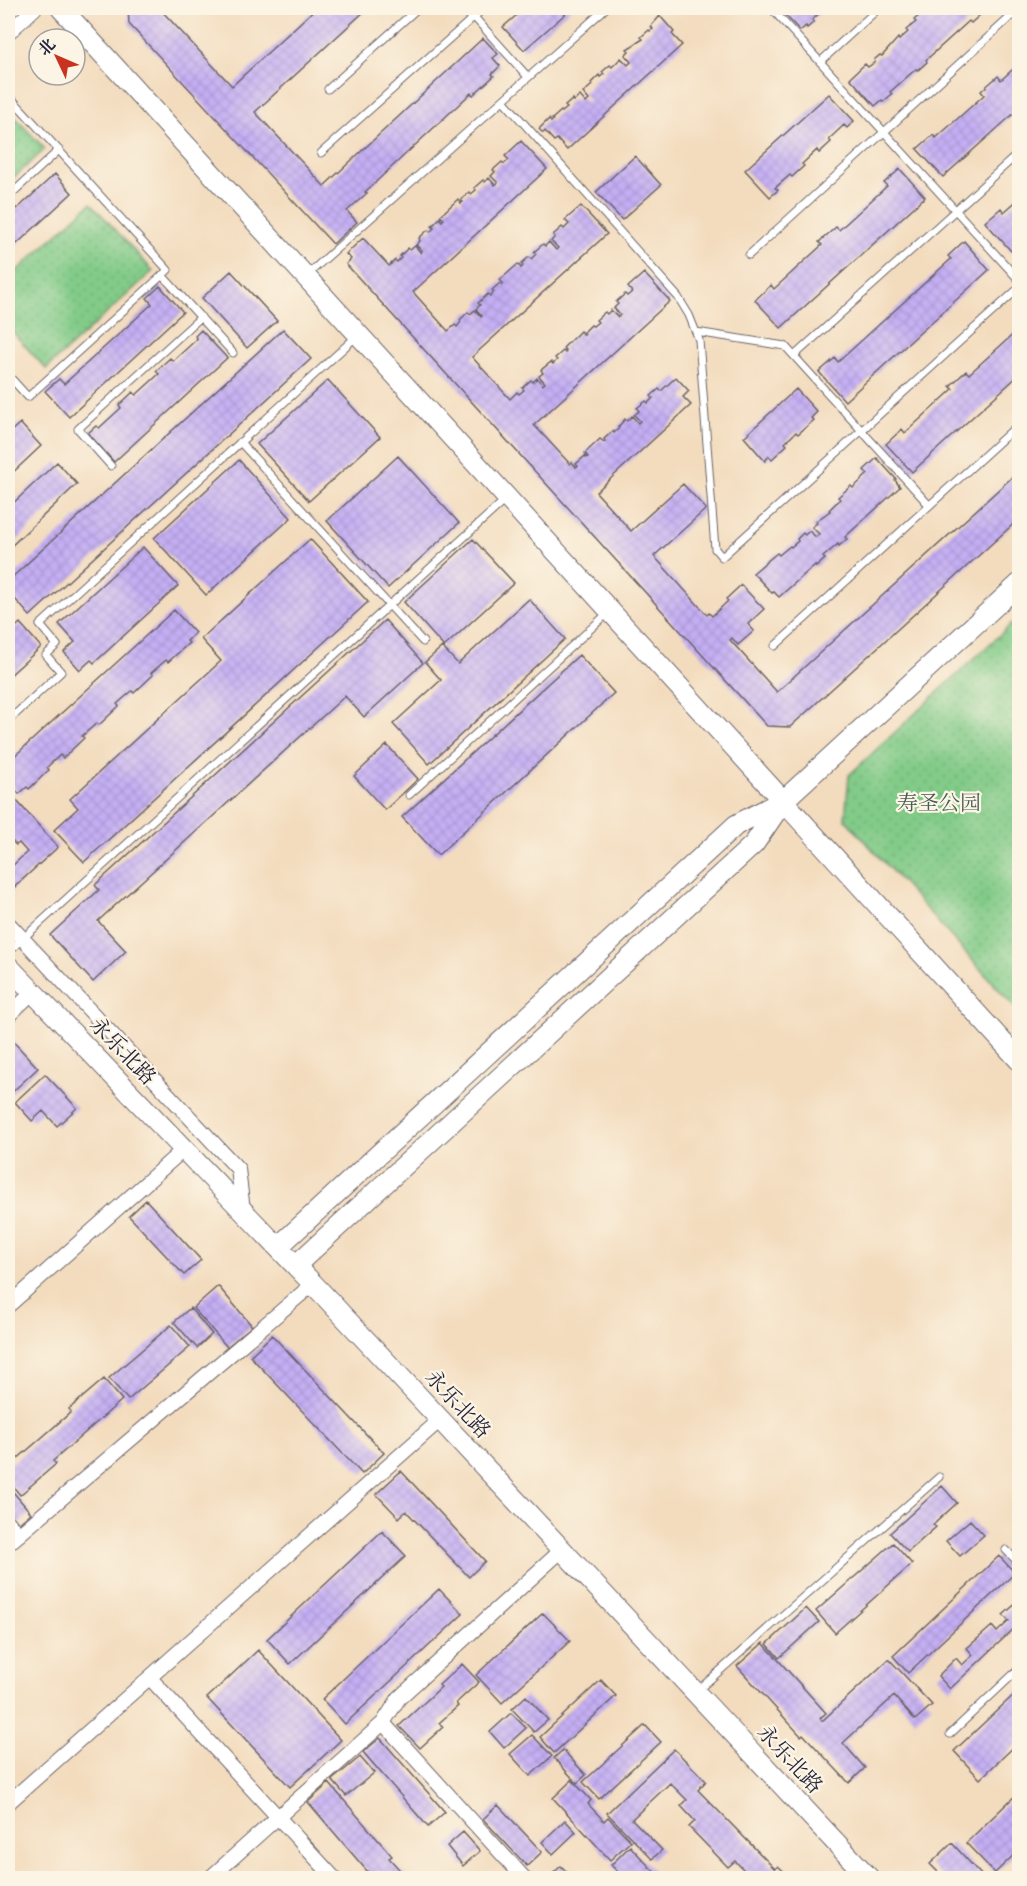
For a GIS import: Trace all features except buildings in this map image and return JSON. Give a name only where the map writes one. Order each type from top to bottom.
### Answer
[{"type":"street","points":[[8,33],[35,8]]},
{"type":"street","points":[[61,8],[1020,1061]]},
{"type":"street","points":[[296,1265],[754,844],[783,801],[1020,583]]},
{"type":"street","points":[[278,1247],[736,825],[783,801]]},
{"type":"street","points":[[8,923],[238,1169],[243,1210]]},
{"type":"street","name":"永乐北路","points":[[8,966],[296,1265],[695,1693],[860,1875]]},
{"type":"street","points":[[8,1016],[33,992]]},
{"type":"street","points":[[8,1306],[184,1149]]},
{"type":"street","points":[[8,1544],[313,1284]]},
{"type":"street","points":[[8,1803],[440,1420]]},
{"type":"street","points":[[8,1522],[19,1535]]},
{"type":"street","points":[[210,1878],[383,1723],[399,1698],[561,1550]]},
{"type":"street","points":[[150,1678],[334,1878]]},
{"type":"street","points":[[383,1723],[524,1878]]},
{"type":"lane","points":[[328,89],[418,8]]},
{"type":"lane","points":[[466,8],[528,77]]},
{"type":"lane","points":[[321,153],[484,8]]},
{"type":"lane","points":[[305,276],[606,8]]},
{"type":"lane","points":[[771,8],[1020,281]]},
{"type":"lane","points":[[820,62],[879,8]]},
{"type":"lane","points":[[749,255],[1017,11]]},
{"type":"lane","points":[[8,106],[13,100],[168,270],[28,397],[8,375]]},
{"type":"lane","points":[[503,100],[678,297],[689,315],[699,340],[715,549],[722,557],[1020,286]]},
{"type":"lane","points":[[8,197],[59,150]]},
{"type":"lane","points":[[794,356],[1020,152]]},
{"type":"lane","points":[[162,275],[233,353]]},
{"type":"lane","points":[[111,466],[78,429],[201,317]]},
{"type":"lane","points":[[696,332],[785,346],[929,505]]},
{"type":"lane","points":[[8,721],[61,672],[46,655],[57,645],[40,625],[358,334]]},
{"type":"lane","points":[[774,646],[1019,423]]},
{"type":"lane","points":[[240,442],[423,642]]},
{"type":"lane","points":[[8,952],[507,498]]},
{"type":"lane","points":[[410,795],[610,611]]},
{"type":"lane","points":[[695,1693],[939,1477]]},
{"type":"lane","points":[[1006,1550],[1020,1564]]},
{"type":"lane","points":[[950,1734],[1020,1668]]},
{"type":"green space","points":[[13,115],[45,149],[8,183],[8,120]]},
{"type":"green space","points":[[91,203],[153,271],[46,369],[8,327],[8,279]]},
{"type":"green space","name":"寿圣公园","points":[[1019,617],[1019,1012],[845,819],[849,775]]}]
